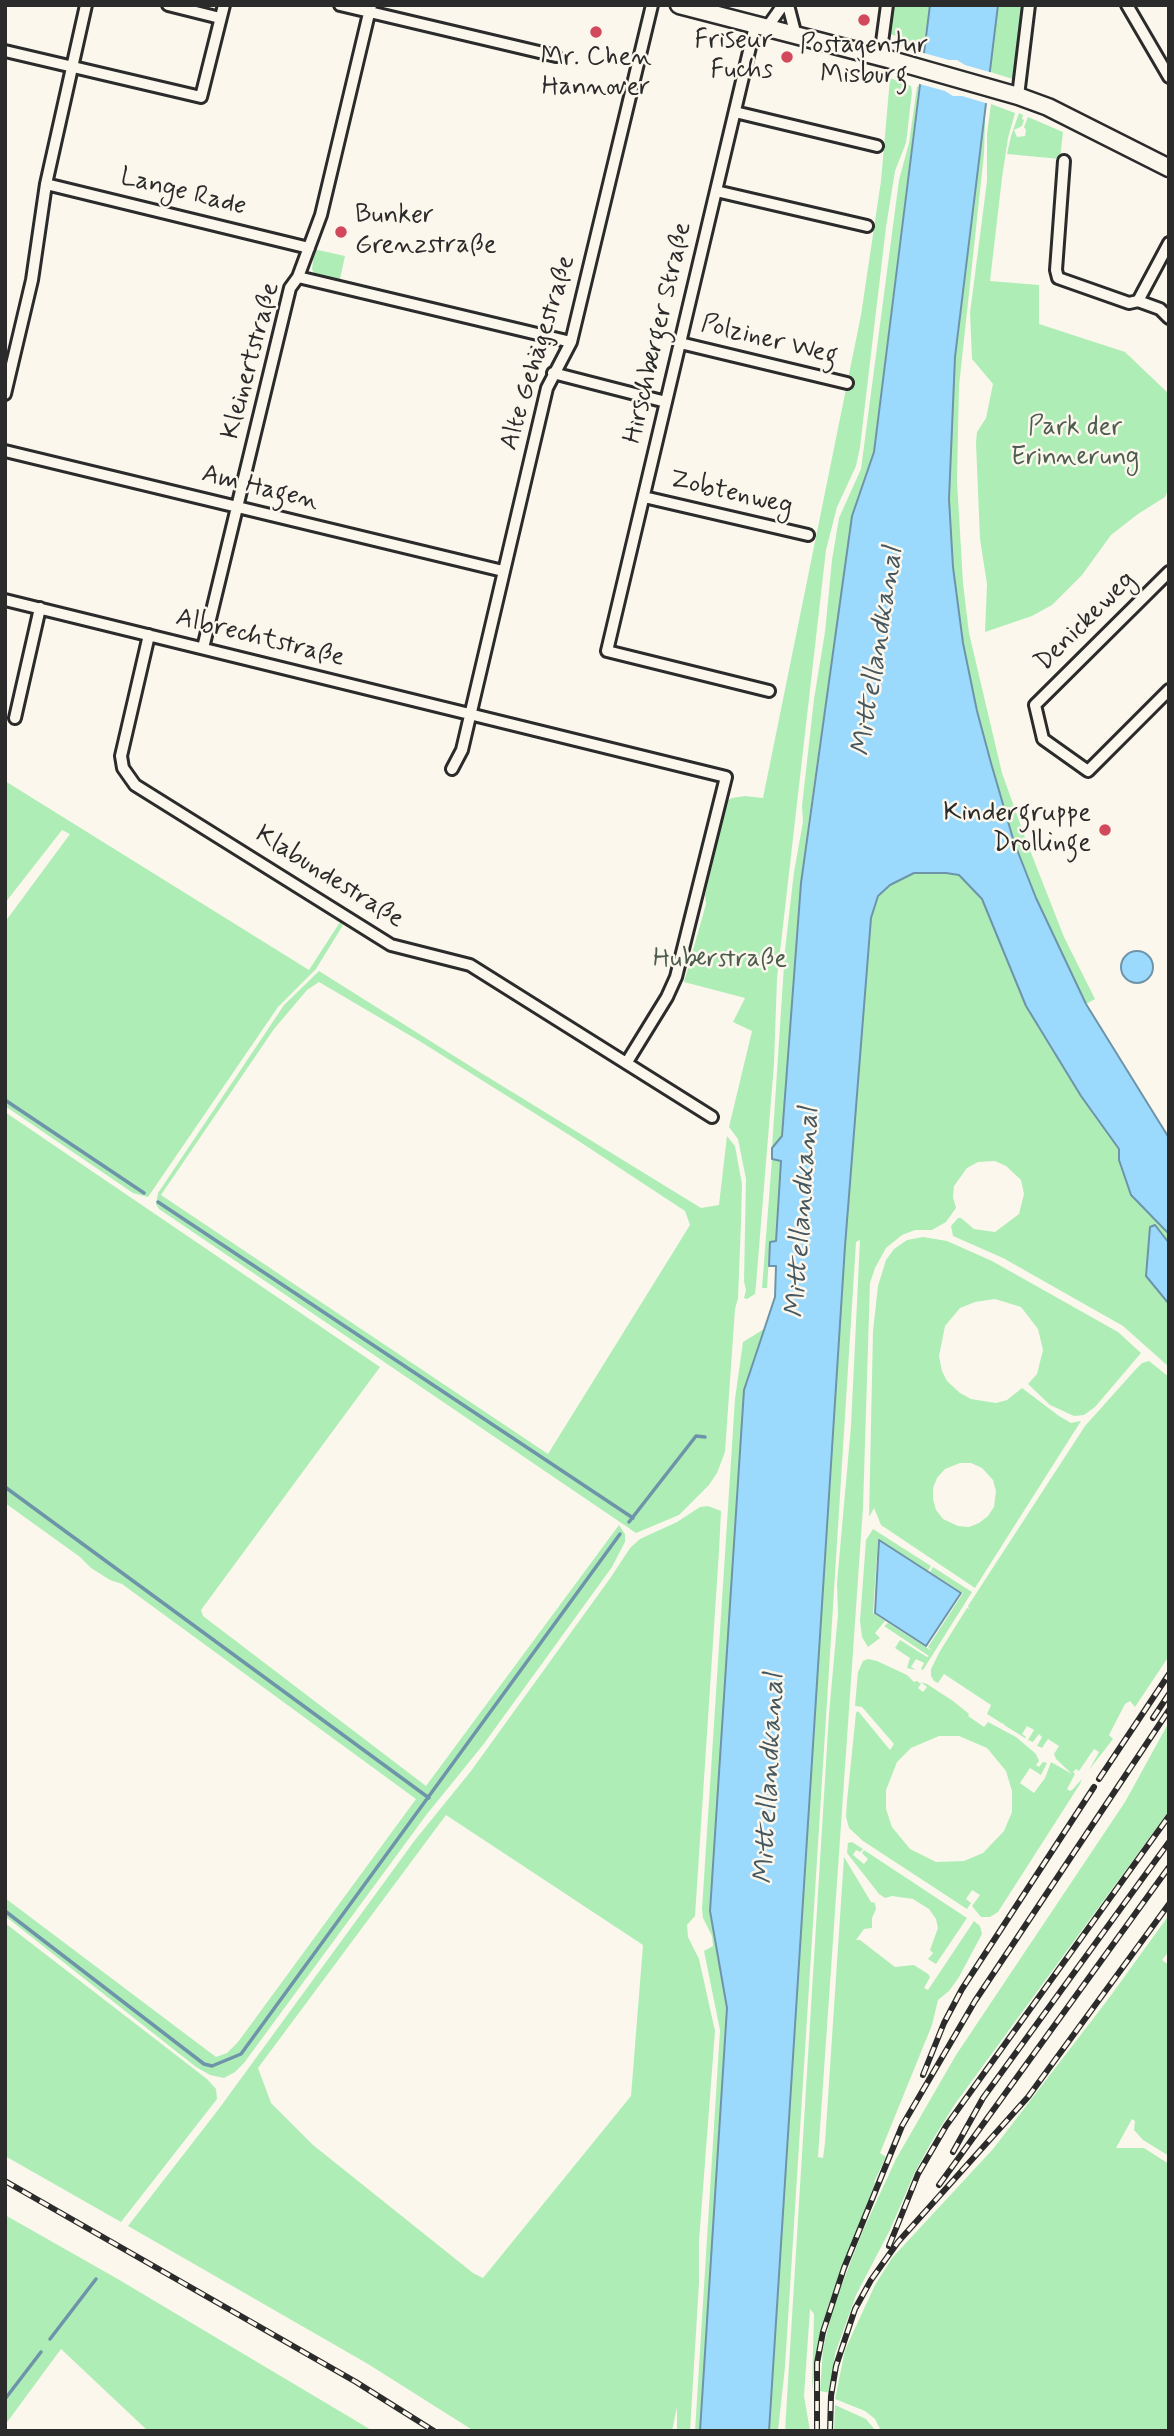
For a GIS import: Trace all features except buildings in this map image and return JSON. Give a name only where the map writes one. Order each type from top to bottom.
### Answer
[{"type":"main road","points":[[679,5],[1011,94],[1048,107],[1169,168]]},
{"type":"street","points":[[5,394],[32,280],[46,184],[86,5]]},
{"type":"street","points":[[168,5],[220,18]]},
{"type":"street","points":[[5,51],[201,97],[223,5]]},
{"type":"street","points":[[340,5],[370,9],[556,56]]},
{"type":"street","name":"Alte Gehägestraße","points":[[469,714],[547,388],[571,342],[652,5]]},
{"type":"street","points":[[761,27],[785,5],[796,36]]},
{"type":"street","points":[[880,57],[887,5]]},
{"type":"street","points":[[1011,94],[1028,5]]},
{"type":"street","points":[[1127,5],[1169,77]]},
{"type":"street","name":"Kleinertstraße","points":[[203,648],[290,288],[298,277],[324,204],[370,9]]},
{"type":"street","name":"Hirschberger Straße","points":[[761,27],[735,112],[607,651],[769,691]]},
{"type":"street","points":[[735,112],[877,146]]},
{"type":"street","points":[[1064,161],[1056,270],[1058,278],[1129,303],[1139,301],[1160,309],[1169,318]]},
{"type":"street","name":"Lange Rade","points":[[46,184],[309,248]]},
{"type":"street","points":[[716,191],[867,226]]},
{"type":"street","points":[[1139,301],[1169,243]]},
{"type":"street","points":[[298,277],[571,342]]},
{"type":"street","name":"Polziner Weg","points":[[680,343],[847,383]]},
{"type":"street","points":[[553,373],[666,402]]},
{"type":"street","name":"Am Hagen","points":[[5,451],[503,571]]},
{"type":"street","name":"Zobtenweg","points":[[644,497],[808,535]]},
{"type":"street","name":"Denickeweg","points":[[1169,572],[1035,705],[1043,739],[1088,771],[1169,690]]},
{"type":"street","name":"Albrechtstraße","points":[[5,600],[726,777],[676,977],[667,997],[627,1062]]},
{"type":"street","points":[[15,718],[40,608]]},
{"type":"street","name":"Klabundestraße","points":[[149,635],[121,757],[128,777],[135,785],[391,945],[470,965],[712,1117]]},
{"type":"street","points":[[452,769],[462,750],[469,714]]},
{"type":"green space","points":[[893,5],[930,5],[923,53],[894,44],[896,36],[890,34]]},
{"type":"green space","points":[[998,5],[1023,5],[1013,79],[990,72]]},
{"type":"green space","name":"Huberstraße","points":[[890,78],[911,86],[912,92],[906,143],[895,171],[886,227],[860,447],[856,466],[837,507],[826,550],[777,978],[774,1064],[756,1285],[755,1294],[747,1299],[744,1298],[746,1179],[738,1139],[729,1127],[752,1031],[733,1022],[745,998],[684,982],[706,904],[705,895],[727,801],[745,796],[763,798],[861,315],[881,181]]},
{"type":"green space","points":[[919,86],[874,452],[852,516],[809,818],[801,883],[782,1136],[772,1148],[785,950],[803,822],[802,806],[832,560],[839,518],[861,469],[899,180]]},
{"type":"green space","name":"Park der Erinnerung","points":[[991,104],[1015,113],[1002,178],[990,281],[1039,285],[1039,324],[1125,352],[1168,393],[1169,488],[1165,497],[1111,535],[1082,575],[1052,605],[1032,616],[985,632],[987,584],[980,539],[976,443],[977,432],[986,418],[993,384],[972,359],[970,313],[987,181],[987,134]]},
{"type":"green space","points":[[1019,113],[1024,120],[1022,126],[1014,130],[1017,137],[1025,136],[1024,127],[1028,117],[1063,132],[1060,159],[1007,154],[1011,136]]},
{"type":"green space","points":[[983,122],[984,154],[959,386],[957,481],[963,583],[969,633],[1002,773],[1064,937],[1095,999],[1086,1004],[1036,898],[1014,842],[977,711],[963,643],[953,567],[949,499],[955,357]]},
{"type":"green space","points":[[318,250],[345,256],[340,279],[344,286],[316,277],[312,269],[314,254]]},
{"type":"green space","points":[[5,781],[309,970],[340,922],[343,925],[316,969],[278,1007],[148,1197],[133,1193],[5,1106],[5,922],[70,834],[62,830],[5,903]]},
{"type":"green space","points":[[929,871],[959,875],[986,906],[1026,1006],[1081,1096],[1119,1149],[1119,1160],[1131,1195],[1169,1234],[1169,1243],[1155,1225],[1150,1231],[1147,1276],[1169,1304],[1169,1367],[1123,1326],[1003,1258],[953,1236],[951,1226],[958,1218],[974,1229],[995,1232],[1019,1214],[1024,1194],[1021,1180],[1006,1166],[995,1161],[978,1162],[967,1168],[954,1186],[956,1208],[946,1222],[932,1230],[915,1230],[902,1235],[886,1248],[875,1268],[870,1283],[863,1507],[818,2157],[823,2158],[825,2143],[844,1857],[871,1902],[875,1903],[876,1909],[872,1928],[864,1929],[856,1940],[860,1940],[895,1967],[914,1965],[928,1974],[930,1977],[924,1988],[928,1990],[974,1921],[980,1926],[982,1934],[959,1977],[938,2000],[932,2025],[880,2153],[886,2157],[874,2182],[828,2306],[812,2389],[814,2314],[810,2309],[804,2396],[810,2431],[785,2431],[829,1714],[838,1614],[837,1583],[851,1426],[860,1240],[856,1242],[785,2367],[778,2431],[769,2431],[845,1246],[871,918],[878,896],[890,885],[914,873]]},
{"type":"green space","points":[[319,971],[701,1208],[719,1205],[727,1136],[735,1146],[742,1184],[741,1223],[738,1298],[725,1452],[709,1485],[679,1515],[636,1533],[159,1209],[156,1204],[158,1193],[284,1005]],"holes":[[[319,982],[421,1042],[685,1211],[690,1225],[548,1454],[161,1195],[274,1029],[307,990]]]},
{"type":"green space","points":[[5,1112],[380,1367],[201,1610],[203,1616],[426,1786],[619,1525],[625,1534],[625,1542],[612,1567],[483,1745],[427,1814],[244,2063],[224,2078],[210,2075],[196,2067],[5,1916],[5,1898],[216,2057],[227,2053],[238,2042],[416,1799],[122,1584],[91,1568],[80,1557],[5,1503]]},
{"type":"green space","points":[[772,1159],[781,1161],[776,1242],[770,1242],[767,1288],[762,1288]]},
{"type":"green space","points":[[923,1237],[947,1241],[992,1261],[1118,1332],[1141,1353],[1095,1407],[1084,1415],[1074,1416],[1050,1405],[1028,1384],[1037,1374],[1043,1350],[1038,1329],[1021,1307],[995,1299],[975,1302],[960,1308],[945,1326],[939,1356],[942,1371],[947,1381],[960,1393],[971,1399],[996,1403],[1007,1400],[1022,1388],[1071,1423],[1081,1421],[975,1588],[881,1525],[874,1508],[869,1517],[873,1331],[878,1286],[886,1260],[894,1249],[907,1240]],"holes":[[[960,1463],[971,1463],[982,1468],[993,1480],[996,1491],[994,1507],[979,1523],[969,1527],[958,1526],[943,1519],[936,1510],[933,1488],[945,1469]]]},
{"type":"green space","points":[[764,1329],[744,1390],[710,1911],[727,2007],[700,2431],[695,2431],[720,2030],[704,1951],[713,1946],[712,1936],[703,1918],[702,1909],[735,1399],[743,1342]]},
{"type":"green space","points":[[1149,1361],[1169,1377],[1169,1656],[1135,1707],[1130,1701],[1125,1704],[1109,1735],[1113,1739],[1089,1770],[1099,1752],[1094,1749],[1079,1771],[1076,1769],[1073,1772],[1075,1774],[1067,1789],[1073,1789],[1082,1779],[1080,1784],[998,1912],[990,1917],[981,1917],[972,1906],[980,1895],[972,1890],[966,1899],[971,1903],[967,1909],[863,1841],[849,1828],[846,1817],[856,1713],[858,1711],[890,1750],[894,1744],[862,1707],[855,1706],[858,1672],[863,1661],[877,1661],[907,1675],[914,1682],[917,1681],[921,1684],[918,1688],[923,1692],[927,1687],[921,1682],[927,1684],[984,1727],[988,1722],[1016,1737],[1036,1754],[1039,1761],[1036,1765],[1039,1767],[1043,1762],[1047,1763],[1041,1775],[1030,1768],[1020,1783],[1034,1793],[1045,1778],[1051,1762],[1072,1774],[1056,1759],[1054,1754],[1059,1746],[1048,1739],[1042,1748],[1037,1746],[1042,1737],[1039,1734],[1033,1742],[1028,1740],[1034,1730],[1027,1726],[1022,1734],[1025,1738],[987,1714],[991,1705],[944,1674],[938,1683],[934,1681],[931,1669],[967,1608],[969,1609],[968,1606],[1085,1426],[1142,1363]],"holes":[[[939,1736],[959,1736],[987,1748],[1006,1771],[1012,1791],[1012,1812],[1004,1831],[983,1853],[964,1861],[936,1862],[910,1849],[892,1827],[886,1809],[886,1790],[897,1762],[911,1748]]]},
{"type":"green space","points":[[708,1506],[721,1511],[695,1916],[687,1925],[688,1937],[699,1959],[715,2031],[699,2241],[690,2431],[677,2431],[677,2407],[672,2431],[474,2431],[368,2364],[128,2226],[218,2110],[415,1840],[471,1771],[630,1548],[640,1539],[677,1522],[700,1507]],"holes":[[[446,1815],[643,1945],[631,2096],[483,2278],[473,2273],[313,2145],[271,2103],[258,2068]]]},
{"type":"green space","points":[[873,1529],[931,1566],[928,1571],[878,1539],[873,1613],[885,1621],[875,1633],[880,1638],[868,1647],[862,1637],[860,1621],[866,1540]]},
{"type":"green space","points":[[933,1567],[972,1592],[923,1670],[921,1669],[924,1663],[916,1659],[911,1667],[916,1670],[907,1668],[910,1658],[895,1648],[900,1640],[929,1656],[884,1626],[888,1623],[932,1651],[928,1647],[963,1593],[930,1572]]},
{"type":"green space","points":[[1169,1722],[1169,1811],[955,2104],[932,2141],[856,2295],[835,2354],[830,2393],[820,2391],[823,2349],[833,2308],[861,2235],[896,2159],[956,2055],[1125,1802]]},
{"type":"green space","points":[[852,1842],[863,1849],[860,1852],[856,1850],[853,1855],[864,1864],[868,1859],[862,1853],[864,1850],[967,1918],[936,1964],[928,1959],[933,1953],[930,1950],[938,1928],[936,1919],[929,1909],[913,1899],[892,1896],[885,1898],[879,1894],[847,1853],[848,1843]]},
{"type":"green space","points":[[1169,1915],[1169,1951],[1162,1960],[1169,1965],[1169,2156],[1143,2140],[1134,2130],[1135,2121],[1132,2119],[1116,2148],[1144,2148],[1169,2164],[1169,2431],[881,2431],[875,2419],[865,2411],[835,2399],[845,2350],[875,2285],[892,2258],[993,2149]]},
{"type":"green space","points":[[5,1923],[207,2079],[216,2089],[217,2099],[121,2222],[5,2156]]},
{"type":"green space","points":[[5,2215],[373,2431],[148,2431],[61,2349],[5,2425]]},
{"type":"green space","points":[[835,2405],[866,2419],[876,2431],[834,2431]]},
{"type":"water","name":"Mittellandkanal","points":[[930,5],[998,5],[955,357],[949,499],[953,567],[963,643],[991,763],[1014,842],[1036,898],[1086,1004],[1169,1138],[1169,1234],[1131,1195],[1119,1160],[1119,1149],[1081,1096],[1026,1006],[982,899],[959,875],[946,873],[914,873],[890,885],[878,896],[871,918],[845,1246],[769,2431],[700,2431],[727,2008],[710,1911],[744,1390],[775,1297],[776,1266],[769,1266],[770,1242],[776,1241],[781,1161],[772,1159],[772,1148],[782,1136],[801,883],[852,516],[874,452]]},
{"type":"water","points":[[1137,951],[1148,956],[1153,967],[1148,978],[1137,983],[1126,978],[1121,967],[1126,956]]},
{"type":"water","points":[[1155,1225],[1169,1243],[1169,1304],[1146,1276],[1150,1227]]},
{"type":"water","points":[[879,1540],[961,1593],[926,1646],[875,1613]]},
{"type":"pier","points":[[920,52],[957,60],[993,73],[989,104],[953,96],[916,83]]},
{"type":"waterway","points":[[5,1100],[144,1193]]},
{"type":"waterway","points":[[158,1202],[633,1518]]},
{"type":"waterway","points":[[629,1522],[696,1436],[705,1437]]},
{"type":"waterway","points":[[5,1487],[429,1798]]},
{"type":"waterway","points":[[5,1911],[204,2064],[212,2066],[241,2054],[620,1534]]},
{"type":"waterway","points":[[50,2339],[96,2279]]},
{"type":"waterway","points":[[5,2399],[41,2352]]},
{"type":"railway","points":[[1099,1779],[1169,1674]]},
{"type":"railway","points":[[1153,1718],[1169,1694]]},
{"type":"railway","points":[[817,2431],[817,2363],[823,2332],[844,2268],[902,2126],[975,2001],[1169,1710]]},
{"type":"railway","points":[[923,2075],[944,2023],[962,1989],[1094,1787]]},
{"type":"railway","points":[[889,2246],[918,2174],[946,2126],[1169,1816]]},
{"type":"railway","points":[[953,2152],[983,2098],[1169,1842]]},
{"type":"railway","points":[[939,2185],[1169,1867]]},
{"type":"railway","points":[[830,2431],[831,2396],[836,2366],[855,2309],[871,2280],[898,2242],[1028,2097],[1169,1904]]},
{"type":"railway","points":[[5,2181],[356,2382],[434,2431]]},
{"type":"place","name":"Postagentur Misburg","points":[[864,20]]},
{"type":"place","name":"Mr. Chen Hannover","points":[[596,32]]},
{"type":"place","name":"Friseur Fuchs","points":[[787,57]]},
{"type":"place","name":"Bunker Grenzstraße","points":[[341,232]]},
{"type":"place","name":"Kindergruppe Drollinge","points":[[1105,830]]}]
